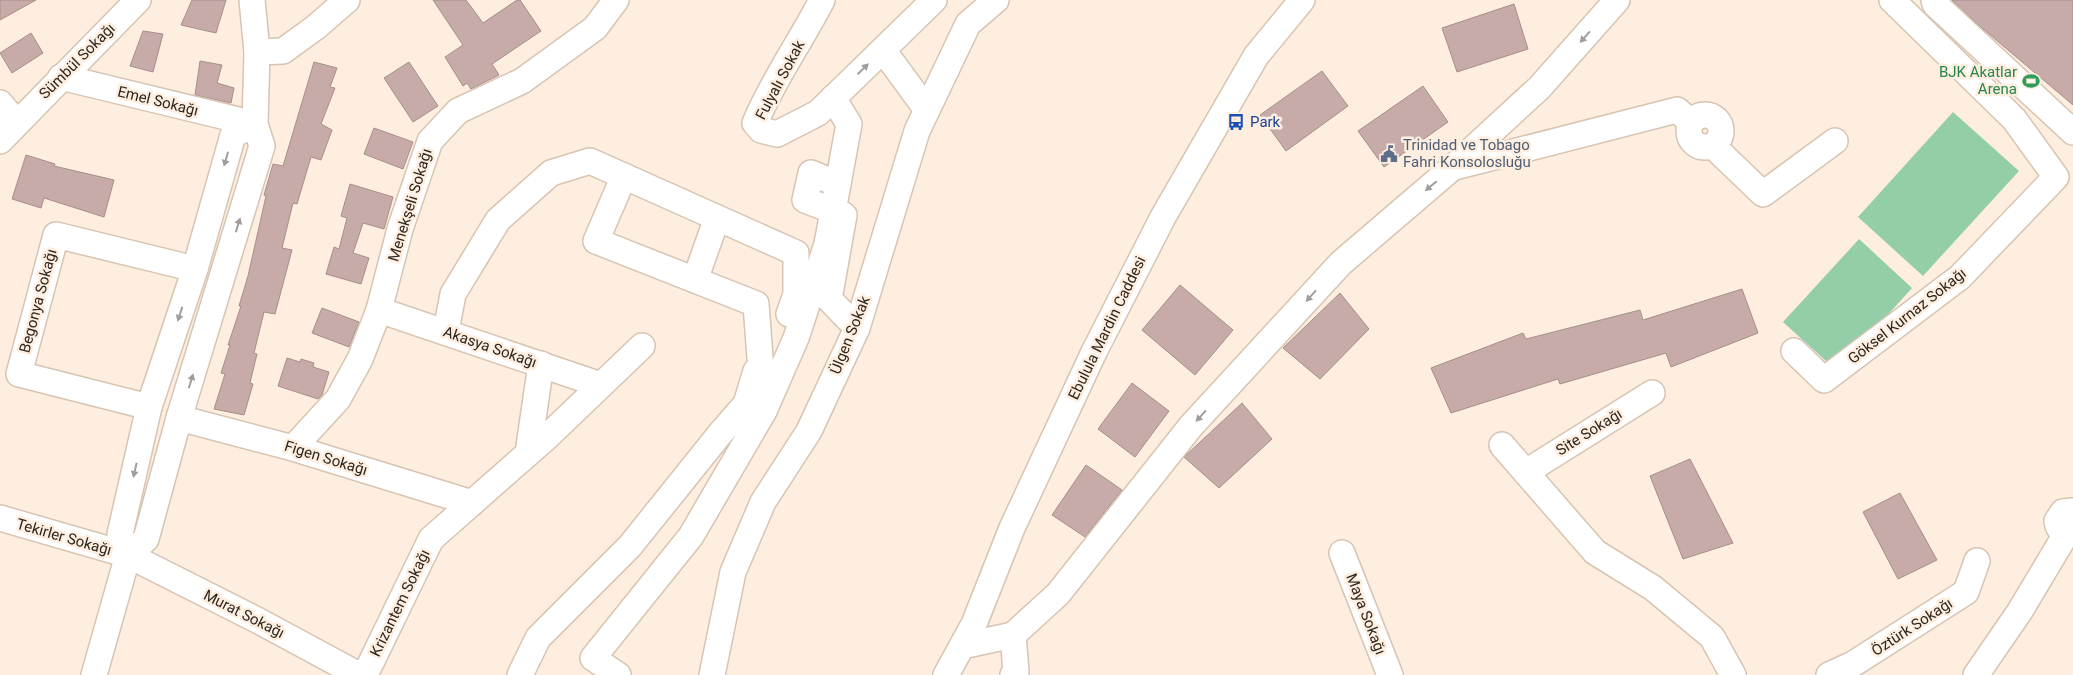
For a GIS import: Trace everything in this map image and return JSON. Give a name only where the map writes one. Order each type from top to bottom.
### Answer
[{"type":"street","name":"Sümbül Sokağı","points":[[8,132],[138,0]]},
{"type":"street","points":[[94,675],[128,555],[146,539],[179,418],[262,146],[255,124],[257,52],[252,0]]},
{"type":"street","points":[[257,52],[283,51],[316,27],[346,0]]},
{"type":"street","name":"Menekşeli Sokağı","points":[[293,448],[338,399],[360,359],[379,310],[400,229],[430,141],[458,111],[522,81],[596,28],[616,0]]},
{"type":"street","name":"Fulyalı Sokak","points":[[822,0],[804,36],[762,106],[755,123],[761,130],[777,134],[825,105]]},
{"type":"street","points":[[857,328],[829,300],[844,216],[805,200],[811,173],[838,184],[849,124],[825,105],[934,0]]},
{"type":"street","name":"Ülgen Sokak","points":[[712,675],[733,572],[763,502],[809,431],[857,328],[917,131],[968,24],[996,0]]},
{"type":"street","name":"Ebulula Mardin Caddesi","points":[[946,675],[974,624],[1012,528],[1090,361],[1163,217],[1256,56],[1302,0]]},
{"type":"street","points":[[962,646],[1013,635],[1058,594],[1192,426],[1341,263],[1452,168],[1540,87],[1617,0]]},
{"type":"street","name":"Göksel Kurnaz Sokağı","points":[[1794,351],[1824,380],[1960,277],[2056,177],[2014,119],[1892,0]]},
{"type":"street","points":[[1934,0],[1935,4],[2073,132]]},
{"type":"street","points":[[882,50],[927,110]]},
{"type":"street","name":"Emel Sokağı","points":[[61,77],[255,124]]},
{"type":"street","name":"Sümbül Sokağı","points":[[0,103],[8,132]]},
{"type":"street","points":[[1452,168],[1677,110],[1691,122],[1701,115],[1712,116],[1720,125],[1720,137],[1713,146],[1763,194],[1835,141]]},
{"type":"street","points":[[128,555],[120,534],[149,407],[195,269],[233,135],[255,124]]},
{"type":"street","points":[[446,331],[452,294],[498,220],[551,172],[590,161],[796,253],[796,294],[762,386]]},
{"type":"street","points":[[624,176],[596,241],[756,304],[764,411]]},
{"type":"street","points":[[618,675],[593,658],[691,536],[764,411],[796,338],[827,244],[833,212]]},
{"type":"street","points":[[695,280],[717,218]]},
{"type":"street","name":"Begonya Sokağı","points":[[149,407],[19,374],[56,235],[195,269]]},
{"type":"street","name":"Akasya Sokağı","points":[[379,310],[446,331],[601,385]]},
{"type":"street","name":"Krizantem Sokağı","points":[[365,675],[431,539],[528,453],[642,346]]},
{"type":"street","points":[[520,675],[538,638],[630,546],[718,435],[746,404],[760,359]]},
{"type":"street","points":[[528,453],[541,364]]},
{"type":"street","name":"Site Sokağı","points":[[1526,472],[1652,393]]},
{"type":"street","points":[[718,435],[764,411]]},
{"type":"street","name":"Figen Sokağı","points":[[179,418],[293,448],[472,503]]},
{"type":"street","points":[[1502,445],[1595,552],[1654,588],[1712,637],[1733,675]]},
{"type":"street","name":"Tekirler Sokağı","points":[[0,518],[128,555]]},
{"type":"street","points":[[1976,675],[2020,611],[2071,526]]},
{"type":"street","name":"Maya Sokağı","points":[[1342,553],[1390,675]]},
{"type":"street","name":"Murat Sokağı","points":[[128,555],[257,620],[359,675]]},
{"type":"street","name":"Öztürk Sokağı","points":[[1828,675],[1853,664],[1966,592],[1977,561]]},
{"type":"street","points":[[1013,635],[1016,672],[1013,675]]},
{"type":"green space","points":[[1953,112],[2019,171],[1923,276],[1858,217]]},
{"type":"green space","points":[[1859,239],[1912,288],[1837,371],[1783,322]]},
{"type":"building","points":[[0,0],[36,0],[0,20]]},
{"type":"building","points":[[192,0],[226,0],[216,33],[181,25]]},
{"type":"building","points":[[433,0],[466,0],[483,23],[517,0],[520,0],[541,31],[492,64],[499,75],[471,89],[467,83],[463,86],[445,57],[463,45]]},
{"type":"building","points":[[1952,0],[2073,0],[2073,105],[1976,23]]},
{"type":"building","points":[[1514,4],[1528,49],[1457,72],[1442,28]]},
{"type":"building","points":[[143,31],[163,34],[153,72],[130,66]]},
{"type":"building","points":[[31,33],[43,53],[12,73],[0,53]]},
{"type":"building","points":[[200,61],[222,65],[217,83],[234,88],[231,103],[195,95]]},
{"type":"building","points":[[314,62],[337,68],[330,87],[335,88],[321,124],[332,130],[321,160],[311,157],[297,204],[293,203],[282,248],[292,250],[275,314],[264,312],[254,353],[257,354],[250,383],[253,384],[244,415],[214,409],[225,374],[221,373],[230,345],[228,345],[241,306],[239,306],[248,276],[266,196],[264,195],[273,164],[283,166]]},
{"type":"building","points":[[409,62],[438,106],[413,122],[384,78]]},
{"type":"building","points":[[1322,71],[1348,106],[1286,151],[1260,115]]},
{"type":"building","points":[[1423,86],[1448,122],[1384,167],[1358,131]]},
{"type":"building","points":[[374,128],[413,142],[403,169],[364,154]]},
{"type":"building","points":[[26,155],[55,164],[54,166],[114,180],[104,217],[44,198],[41,208],[12,199]]},
{"type":"building","points":[[350,184],[393,197],[384,229],[363,223],[353,253],[369,258],[361,284],[326,274],[334,247],[339,249],[347,218],[341,216]]},
{"type":"building","points":[[1180,285],[1233,330],[1195,375],[1142,330]]},
{"type":"building","points":[[1742,289],[1758,333],[1671,367],[1666,353],[1560,384],[1558,379],[1451,413],[1431,368],[1523,333],[1526,339],[1640,310],[1643,320]]},
{"type":"building","points":[[1340,293],[1369,329],[1320,379],[1283,348]]},
{"type":"building","points":[[322,308],[359,322],[349,347],[312,333]]},
{"type":"building","points":[[287,358],[300,362],[301,359],[314,363],[313,367],[329,372],[322,395],[318,399],[278,386]]},
{"type":"building","points":[[1132,383],[1169,411],[1135,457],[1098,429]]},
{"type":"building","points":[[1242,403],[1272,439],[1219,488],[1184,457]]},
{"type":"building","points":[[1690,459],[1733,543],[1683,559],[1650,476]]},
{"type":"building","points":[[1086,465],[1122,490],[1085,537],[1052,515]]},
{"type":"building","points":[[1900,493],[1937,560],[1898,579],[1863,512]]},
{"type":"place","name":"BJK Akatlar Arena","points":[[2031,81]]},
{"type":"place","name":"Park","points":[[1236,122]]},
{"type":"place","name":"Trinidad ve Tobago Fahri Konsolosluğu","points":[[1389,154]]}]
